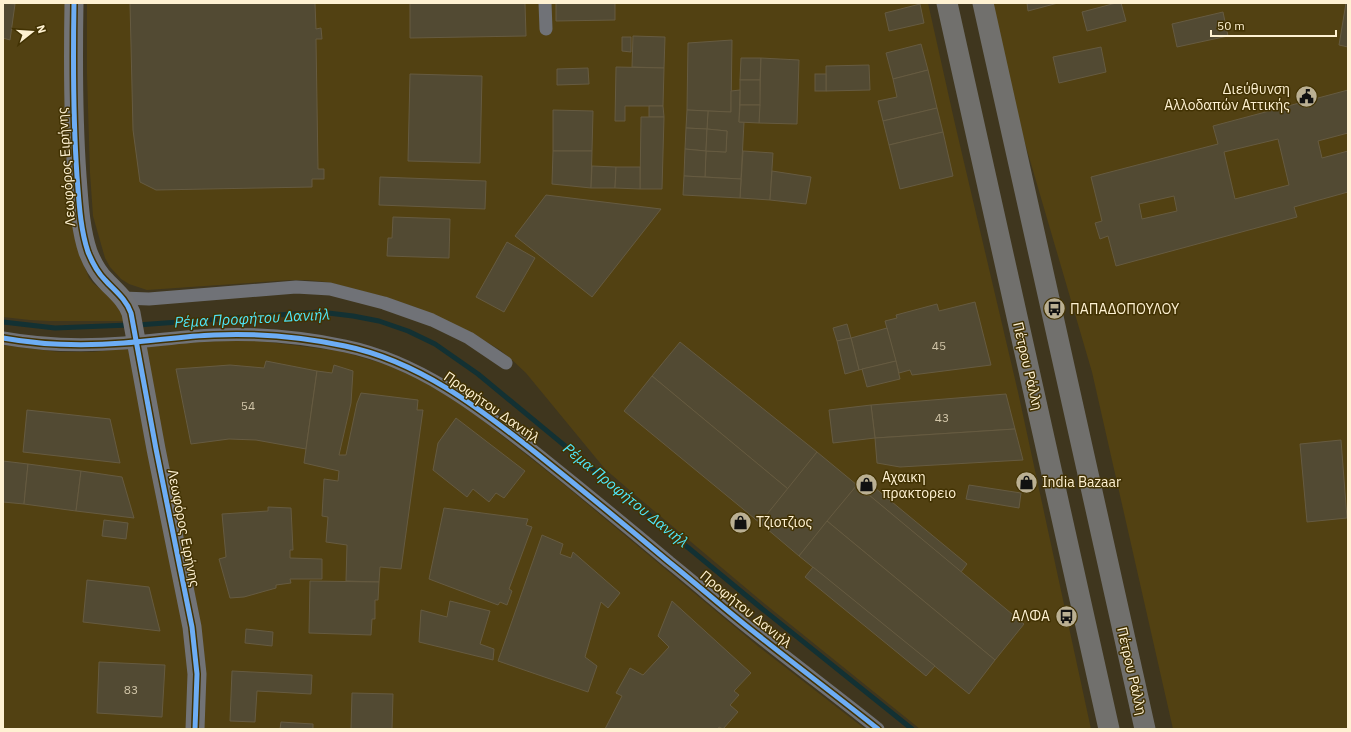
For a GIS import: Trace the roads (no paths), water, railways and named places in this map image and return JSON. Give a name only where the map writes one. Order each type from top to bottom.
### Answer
[{"type":"main road","name":"Πέτρου Ράλλη","points":[[947,3],[1109,729]]},
{"type":"main road","name":"Πέτρου Ράλλη","points":[[983,3],[1145,729]]},
{"type":"street","name":"Λεωφόρος Ειρήνης","points":[[74,3],[73,103],[78,182],[84,238],[89,253],[98,271],[127,306],[136,338],[156,448],[192,627],[197,674],[195,729]]},
{"type":"street","points":[[545,3],[546,29]]},
{"type":"street","points":[[127,306],[149,300],[296,287],[330,289],[372,299],[432,320],[469,338],[506,363]]},
{"type":"street","name":"Προφήτου Δανιήλ","points":[[3,338],[47,343],[85,344],[136,338],[247,334],[309,340],[343,346],[373,353],[397,362],[452,391],[481,410],[572,481],[757,634],[878,729]]},
{"type":"waterway","name":"Ρέμα Προφήτου Δανιήλ","points":[[137,325],[320,312],[379,321],[408,331],[435,344],[478,374],[760,607],[912,729]]},
{"type":"waterway","name":"Ρέμα Προφήτου Δανιήλ","points":[[3,322],[55,328],[129,325]]},
{"type":"place","name":"Διεύθυνση Αλλοδαπών Αττικής","points":[[1306,97]]},
{"type":"place","name":"ΠΑΠΑΔΟΠΟΥΛΟΥ","points":[[1055,309]]},
{"type":"place","name":"India Bazaar","points":[[1026,482]]},
{"type":"place","name":"Αχαικη πρακτορειο","points":[[866,485]]},
{"type":"place","name":"Τζιοτζιος","points":[[740,522]]},
{"type":"place","name":"ΑΛΦΑ","points":[[1066,616]]}]
